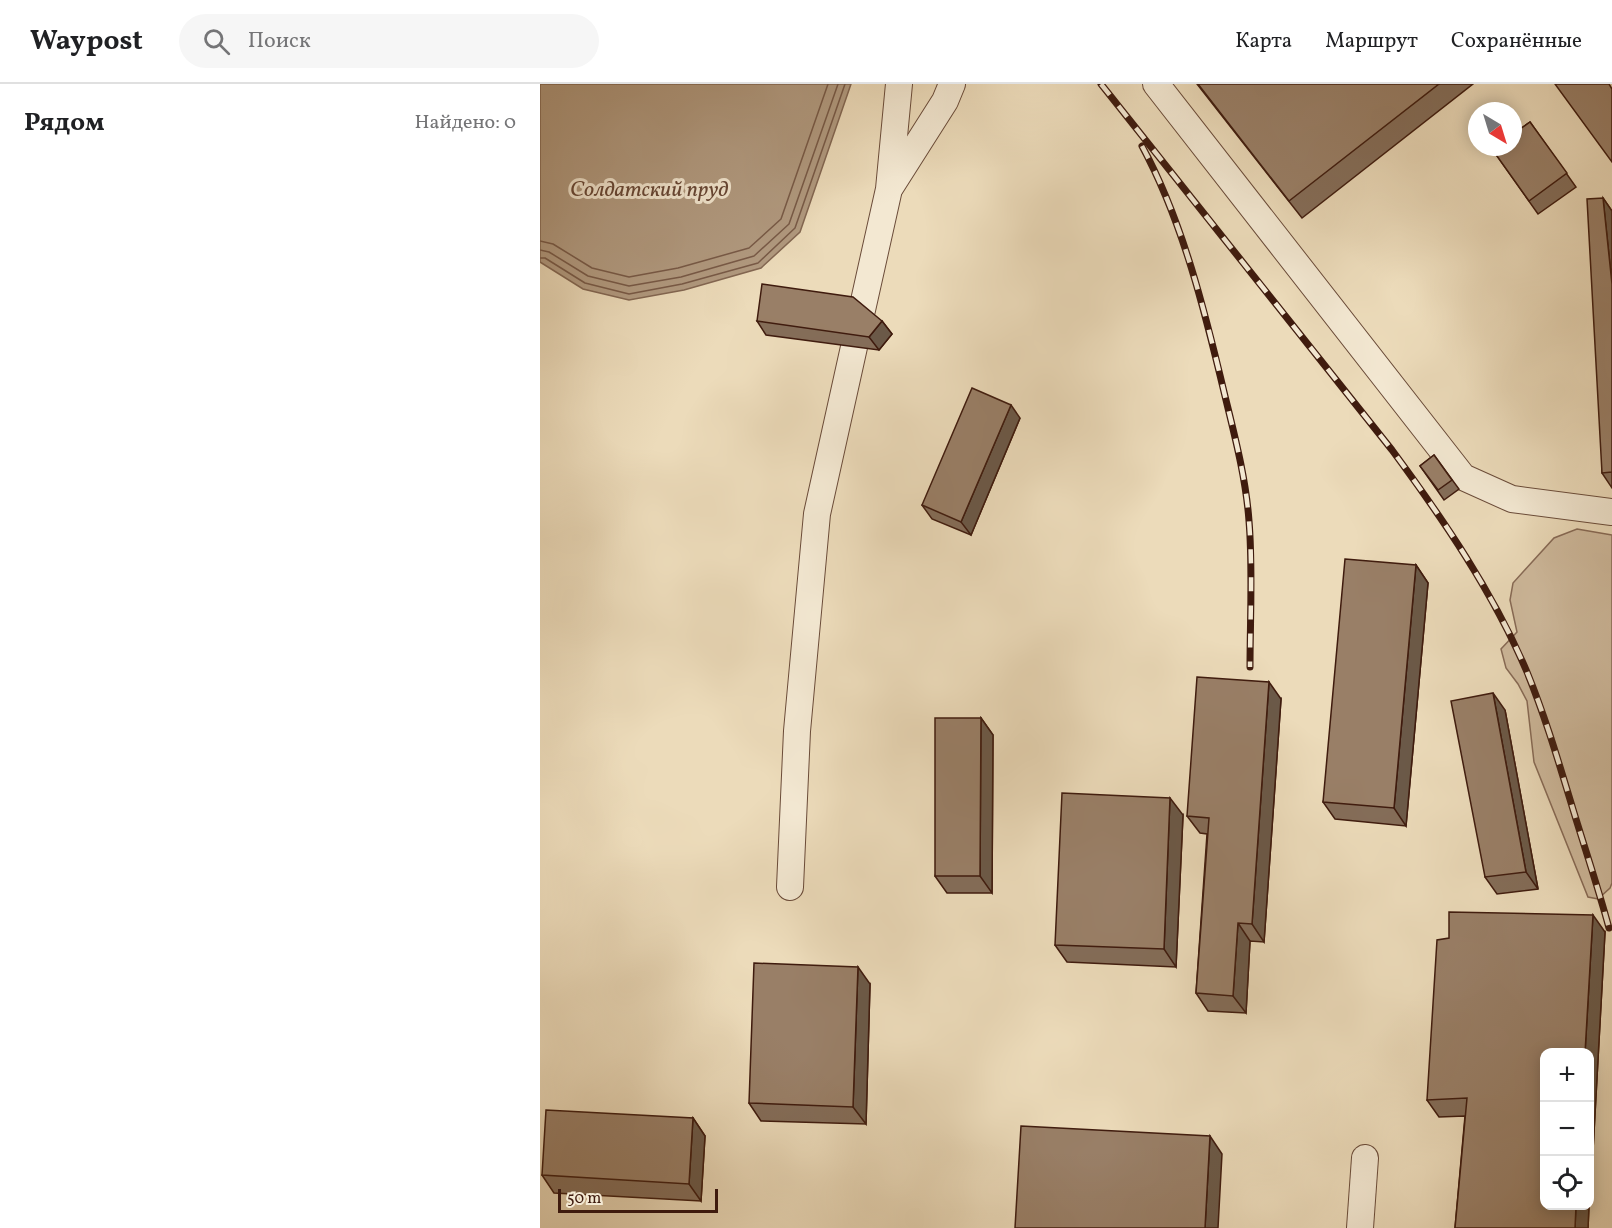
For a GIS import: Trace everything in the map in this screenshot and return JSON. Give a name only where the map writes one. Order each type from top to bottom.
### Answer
[{"type":"lane","points":[[862,310],[889,189],[899,84]]},
{"type":"lane","points":[[889,189],[945,101],[952,84]]},
{"type":"lane","points":[[1156,84],[1463,477],[1512,499],[1612,512]]},
{"type":"lane","points":[[790,887],[797,731],[817,514],[854,347]]},
{"type":"lane","points":[[1360,1228],[1365,1158]]},
{"type":"shaded area","points":[[1577,529],[1612,535],[1612,883],[1598,899],[1588,897],[1534,762],[1527,701],[1506,668],[1501,649],[1517,632],[1510,600],[1513,583],[1554,538]]},
{"type":"water","name":"Солдатский пруд","points":[[540,84],[851,84],[800,232],[761,268],[684,290],[629,300],[583,289],[540,262]]},
{"type":"building","points":[[1198,84],[1439,84],[1289,201]]},
{"type":"building","points":[[1555,84],[1609,84],[1612,89],[1612,162]]},
{"type":"building","points":[[1530,122],[1567,173],[1529,201],[1497,156],[1522,156],[1522,128]]},
{"type":"building","points":[[1603,198],[1612,284],[1612,472],[1602,473],[1587,199]]},
{"type":"building","points":[[762,284],[853,297],[882,321],[869,337],[757,321]]},
{"type":"building","points":[[972,388],[1011,405],[961,522],[922,505]]},
{"type":"building","points":[[1434,455],[1452,480],[1438,490],[1420,466]]},
{"type":"building","points":[[1345,559],[1416,565],[1394,808],[1323,802]]},
{"type":"building","points":[[1197,677],[1269,682],[1252,924],[1238,923],[1233,996],[1196,993],[1209,818],[1187,816]]},
{"type":"building","points":[[1493,693],[1526,872],[1485,877],[1451,701]]},
{"type":"building","points":[[935,718],[981,718],[980,876],[935,876]]},
{"type":"building","points":[[1062,793],[1170,798],[1164,949],[1055,945]]},
{"type":"building","points":[[1449,912],[1593,915],[1585,1048],[1540,1048],[1540,1210],[1576,1210],[1575,1228],[1455,1228],[1467,1098],[1427,1100],[1437,940],[1449,938]]},
{"type":"building","points":[[754,963],[858,967],[853,1107],[749,1103]]},
{"type":"building","points":[[546,1110],[693,1118],[689,1184],[542,1175]]},
{"type":"building","points":[[1021,1126],[1210,1136],[1205,1228],[1015,1228]]},
{"type":"railway","points":[[1101,84],[1392,450],[1448,529],[1483,585],[1514,642],[1540,705],[1609,928]]},
{"type":"railway","points":[[1142,146],[1157,175],[1181,236],[1209,332],[1240,458],[1248,505],[1250,539],[1250,667]]}]
